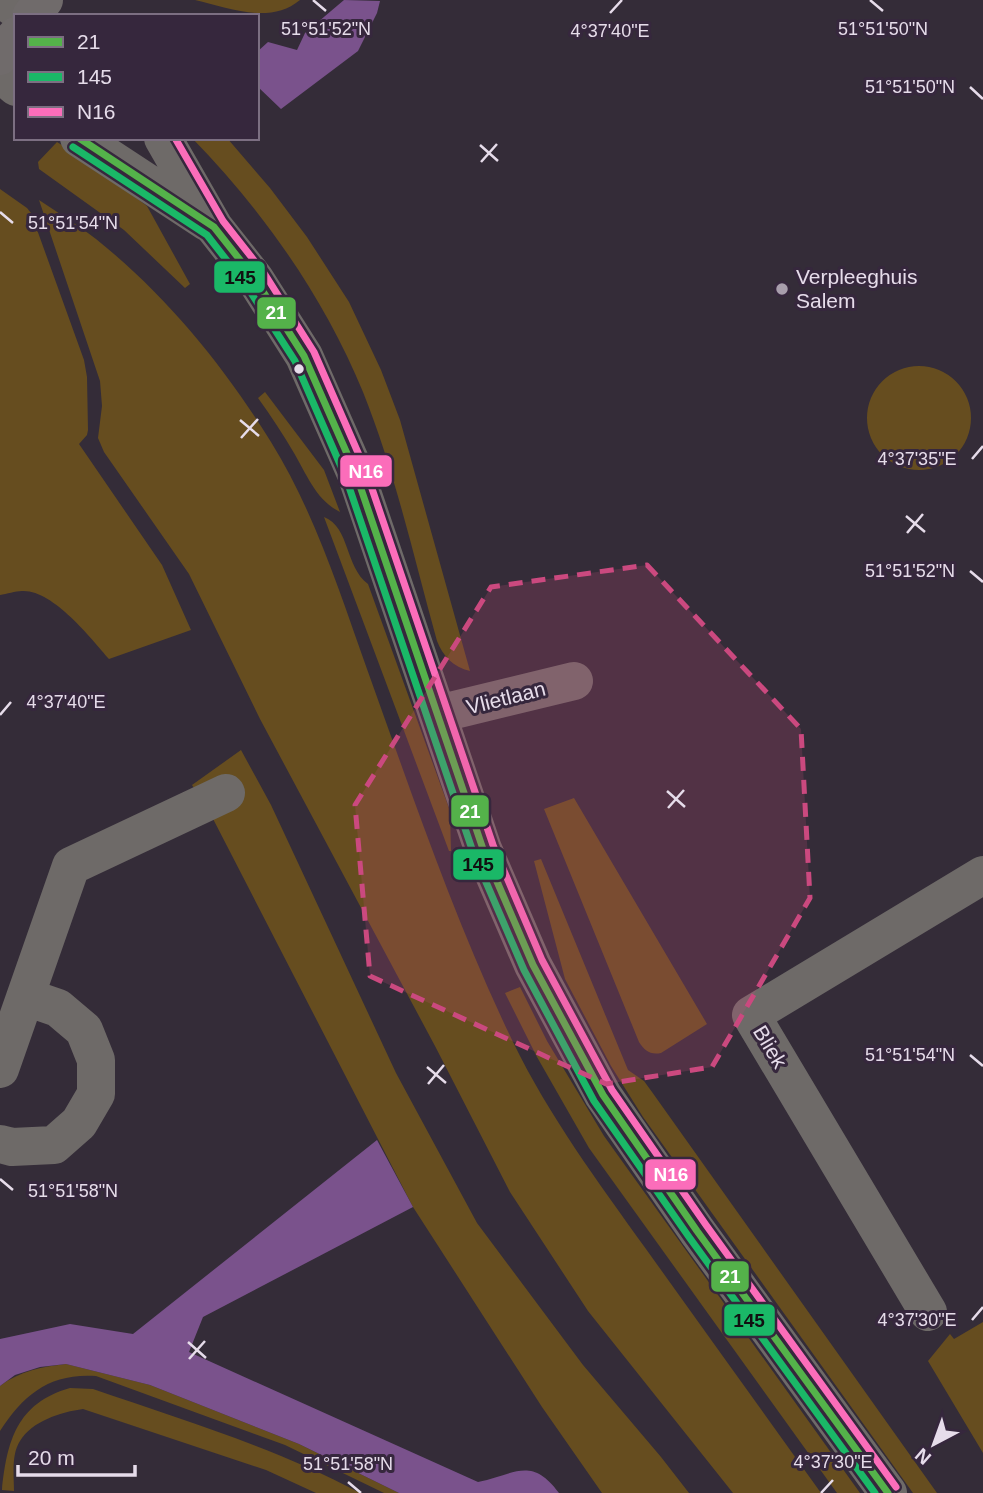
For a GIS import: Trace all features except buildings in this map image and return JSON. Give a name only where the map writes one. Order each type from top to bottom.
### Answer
[{"type":"main road","points":[[33,14],[44,0]]},
{"type":"main road","points":[[0,56],[14,38]]},
{"type":"street","points":[[3,0],[21,14]]},
{"type":"street","points":[[0,73],[14,85]]},
{"type":"street","name":"Vlietlaan","points":[[82,140],[215,227]]},
{"type":"street","name":"Vlietlaan","points":[[164,140],[215,227],[255,279],[304,356],[356,474],[484,849],[527,952],[603,1095],[705,1242],[888,1493]]},
{"type":"street","name":"Vlietlaan","points":[[438,714],[574,681]]},
{"type":"street","points":[[0,1069],[71,866],[226,793]]},
{"type":"street","name":"Bliek","points":[[928,1312],[751,1015],[983,875]]},
{"type":"street","points":[[0,1144],[12,1147],[54,1145],[79,1123],[96,1094],[96,1060],[84,1030],[58,1008],[26,996]]},
{"type":"highlighted area","points":[[647,565],[801,729],[810,898],[712,1067],[606,1084],[370,976],[355,805],[491,587]]},
{"type":"shaded area","points":[[195,0],[300,0],[288,8],[263,13],[235,10]]},
{"type":"shaded area","points":[[344,0],[380,1],[358,51],[281,109],[259,88],[259,50],[268,42],[297,50],[305,33]]},
{"type":"shaded area","points":[[194,140],[229,140],[307,237],[349,302],[381,370],[400,420],[470,671],[449,660],[437,641],[385,453],[363,392],[330,322],[290,257],[218,166]]},
{"type":"shaded area","points":[[57,142],[147,206],[190,284],[185,288],[124,230],[39,169],[38,162]]},
{"type":"shaded area","points":[[0,189],[31,213],[84,360],[88,430],[79,444],[162,565],[191,630],[109,659],[70,616],[46,598],[34,592],[22,591],[0,595]]},
{"type":"shaded area","points":[[39,200],[96,239],[170,308],[234,386],[271,442],[300,496],[325,553],[453,904],[492,997],[527,1069],[592,1174],[821,1493],[733,1493],[588,1311],[510,1192],[260,719],[189,574],[104,452],[98,438],[102,406],[100,381]]},
{"type":"shaded area","points":[[919,366],[939,370],[956,381],[967,398],[971,418],[967,438],[956,455],[939,466],[919,470],[899,466],[882,455],[871,438],[867,418],[871,398],[882,381],[899,370]]},
{"type":"shaded area","points":[[265,392],[324,470],[340,512],[325,501],[313,486],[258,398]]},
{"type":"shaded area","points":[[324,517],[339,529],[355,568],[368,584],[450,811],[451,851],[449,851]]},
{"type":"shaded area","points":[[241,750],[271,805],[396,1073],[477,1223],[583,1365],[689,1493],[602,1493],[542,1407],[413,1207],[210,813],[192,785]]},
{"type":"shaded area","points":[[574,798],[707,1024],[661,1053],[648,1052],[639,1042],[544,809]]},
{"type":"shaded area","points":[[541,859],[628,1070],[644,1081],[937,1493],[913,1493],[643,1117],[611,1066],[565,979],[534,861]]},
{"type":"shaded area","points":[[520,987],[547,1041],[604,1136],[860,1493],[837,1493],[589,1148],[537,1057],[505,993]]},
{"type":"shaded area","points":[[377,1140],[413,1207],[203,1317],[189,1352],[478,1482],[512,1472],[531,1471],[549,1481],[559,1493],[399,1493],[299,1444],[150,1385],[66,1364],[40,1367],[15,1375],[0,1386],[0,1339],[70,1324],[133,1334]]},
{"type":"shaded area","points":[[983,1322],[983,1453],[928,1361],[950,1334],[954,1339]]},
{"type":"shaded area","points":[[66,1364],[150,1385],[299,1444],[399,1493],[384,1493],[285,1445],[96,1376],[65,1378],[40,1388],[19,1406],[0,1431],[0,1386],[31,1371]]},
{"type":"shaded area","points":[[70,1388],[93,1389],[229,1436],[296,1462],[360,1493],[316,1493],[266,1470],[83,1409],[48,1419],[25,1434],[15,1453],[14,1491],[2,1490],[7,1456],[18,1426],[38,1403]]},
{"type":"transit line","name":"21","points":[[82,140],[214,227],[255,279],[304,356],[356,474],[483,849],[533,965],[603,1095],[697,1231],[888,1493]]},
{"type":"transit line","name":"N16","points":[[176,140],[223,221],[264,273],[314,352],[366,471],[493,845],[542,960],[612,1090],[896,1487]]},
{"type":"transit line","name":"145","points":[[73,147],[207,235],[246,285],[295,361],[346,478],[473,852],[524,970],[594,1101],[875,1493]]},
{"type":"place","name":"Verpleeghuis Salem","points":[[782,289]]}]
